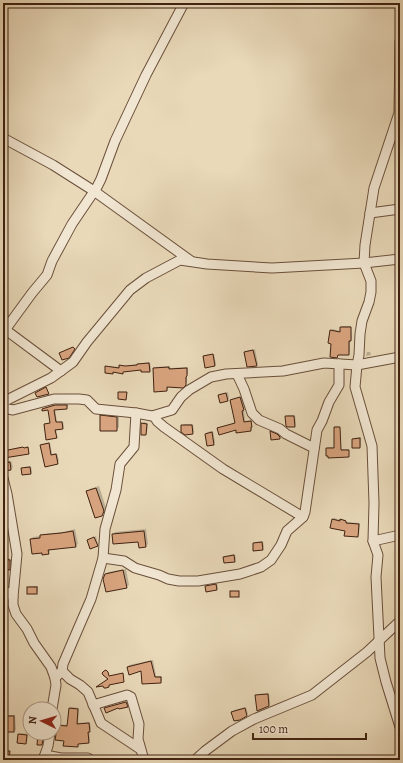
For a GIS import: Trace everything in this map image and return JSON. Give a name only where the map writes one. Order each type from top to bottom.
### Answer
[{"type":"street","points":[[4,331],[47,275],[52,261],[72,224],[99,183],[115,141],[146,75],[184,3]]},
{"type":"street","points":[[400,41],[399,114],[374,188],[370,212],[364,263],[372,286],[369,302],[362,321],[359,338],[359,355],[355,387],[372,446],[374,504],[373,541],[378,554],[376,577],[380,658],[400,726]]},
{"type":"street","points":[[3,138],[53,165],[94,191],[192,262]]},
{"type":"street","points":[[370,212],[400,210]]},
{"type":"street","points":[[3,402],[51,378],[73,362],[87,342],[130,290],[146,278],[180,260],[207,264],[272,268],[364,263],[400,258]]},
{"type":"street","points":[[3,317],[4,331]]},
{"type":"street","points":[[4,331],[61,371]]},
{"type":"street","points":[[3,408],[13,410],[54,399],[79,399],[87,400],[96,409],[154,416],[172,410],[181,397],[189,390],[211,377],[283,371],[324,363],[357,365],[400,357]]},
{"type":"street","points":[[103,558],[124,562],[135,568],[179,582],[198,581],[240,574],[261,567],[271,560],[282,545],[287,531],[303,517],[318,430],[329,402],[339,385],[339,364]]},
{"type":"street","points":[[237,374],[252,413],[259,420],[280,429],[300,442],[314,448]]},
{"type":"street","points":[[53,701],[58,674],[90,604],[103,558],[105,529],[116,490],[120,464],[134,447],[136,413]]},
{"type":"street","points":[[154,416],[164,427],[223,469],[303,517]]},
{"type":"street","points":[[3,478],[17,554],[13,597],[13,604],[16,614],[51,667],[58,674],[70,679],[88,692],[101,724],[140,749]]},
{"type":"street","points":[[373,541],[400,535]]},
{"type":"street","points":[[3,589],[13,597]]},
{"type":"street","points":[[195,760],[232,731],[254,719],[312,695],[361,657],[400,621]]},
{"type":"street","points":[[93,705],[127,694],[131,698],[139,724],[138,740],[144,760]]},
{"type":"street","points":[[49,741],[44,757],[88,758],[88,760]]},
{"type":"building","points":[[340,327],[351,327],[349,355],[338,355],[337,358],[330,357],[331,344],[328,343],[330,330],[340,332]]},
{"type":"building","points":[[73,347],[75,349],[69,358],[62,360],[59,353]]},
{"type":"building","points":[[253,350],[257,366],[247,367],[244,352]]},
{"type":"building","points":[[213,354],[215,366],[205,368],[203,356]]},
{"type":"building","points":[[149,363],[150,372],[141,372],[141,370],[123,372],[123,374],[113,372],[113,374],[105,373],[105,366],[119,368],[119,365],[125,366]]},
{"type":"building","points":[[169,367],[169,369],[187,368],[186,385],[183,388],[167,387],[167,391],[154,392],[153,368]]},
{"type":"building","points":[[46,387],[49,394],[37,397],[35,393]]},
{"type":"building","points":[[118,392],[127,392],[126,400],[118,399]]},
{"type":"building","points":[[226,393],[228,401],[220,403],[218,395]]},
{"type":"building","points":[[240,397],[244,410],[242,411],[244,422],[251,421],[251,431],[236,433],[236,430],[219,435],[217,428],[235,423],[230,400]]},
{"type":"building","points":[[55,405],[67,405],[67,409],[54,410],[56,422],[62,422],[63,429],[55,430],[57,438],[46,440],[44,424],[50,423],[48,410],[42,411],[42,409]]},
{"type":"building","points":[[100,415],[117,417],[117,431],[100,431]]},
{"type":"building","points":[[285,416],[294,416],[295,427],[286,426]]},
{"type":"building","points":[[141,423],[147,424],[146,435],[141,435]]},
{"type":"building","points":[[181,425],[192,425],[193,434],[185,435],[181,432]]},
{"type":"building","points":[[334,427],[340,427],[341,450],[349,450],[349,457],[328,458],[328,456],[326,456],[326,448],[334,448]]},
{"type":"building","points":[[270,431],[277,434],[280,439],[271,440]]},
{"type":"building","points":[[212,432],[214,445],[207,446],[205,434]]},
{"type":"building","points":[[360,438],[360,448],[352,448],[352,439]]},
{"type":"building","points":[[49,443],[51,455],[56,454],[58,464],[45,467],[40,445]]},
{"type":"building","points":[[28,447],[29,454],[4,458],[3,451]]},
{"type":"building","points":[[10,462],[11,470],[3,471],[3,463]]},
{"type":"building","points":[[30,467],[31,474],[22,475],[21,468]]},
{"type":"building","points":[[96,488],[104,511],[102,516],[95,518],[86,491]]},
{"type":"building","points":[[332,519],[340,521],[340,519],[346,521],[346,523],[359,524],[358,537],[344,536],[345,531],[330,528]]},
{"type":"building","points":[[73,531],[76,547],[48,550],[49,554],[32,554],[30,539],[40,538],[40,535]]},
{"type":"building","points":[[144,531],[146,547],[139,548],[138,542],[113,544],[112,534]]},
{"type":"building","points":[[94,537],[98,546],[90,549],[87,540]]},
{"type":"building","points":[[262,542],[263,550],[253,551],[253,543]]},
{"type":"building","points":[[234,555],[235,562],[224,563],[223,557]]},
{"type":"building","points":[[4,559],[10,560],[10,570],[3,569]]},
{"type":"building","points":[[123,570],[127,588],[106,592],[103,579],[105,574]]},
{"type":"building","points":[[216,584],[217,590],[206,592],[205,586]]},
{"type":"building","points":[[27,587],[37,587],[37,594],[27,594]]},
{"type":"building","points":[[230,591],[239,591],[239,597],[230,597]]},
{"type":"building","points":[[151,661],[155,677],[161,677],[161,683],[142,684],[141,671],[129,675],[127,667]]},
{"type":"building","points":[[106,670],[109,676],[123,673],[124,682],[109,685],[109,687],[106,688],[103,686],[96,687],[108,679],[102,673]]},
{"type":"building","points":[[268,694],[269,706],[257,711],[255,695]]},
{"type":"building","points":[[126,702],[128,707],[118,708],[106,713],[104,708]]},
{"type":"building","points":[[69,708],[78,709],[77,724],[89,723],[89,743],[78,744],[78,747],[63,746],[64,741],[62,741],[62,726],[67,726]]},
{"type":"building","points":[[245,708],[247,716],[240,720],[234,721],[231,712]]},
{"type":"building","points":[[7,716],[14,716],[14,732],[7,732]]},
{"type":"building","points":[[18,734],[22,734],[22,741],[26,741],[26,744],[17,743]]},
{"type":"building","points":[[37,741],[43,741],[42,745],[37,745]]},
{"type":"building","points":[[3,751],[10,751],[9,760],[3,760]]}]
